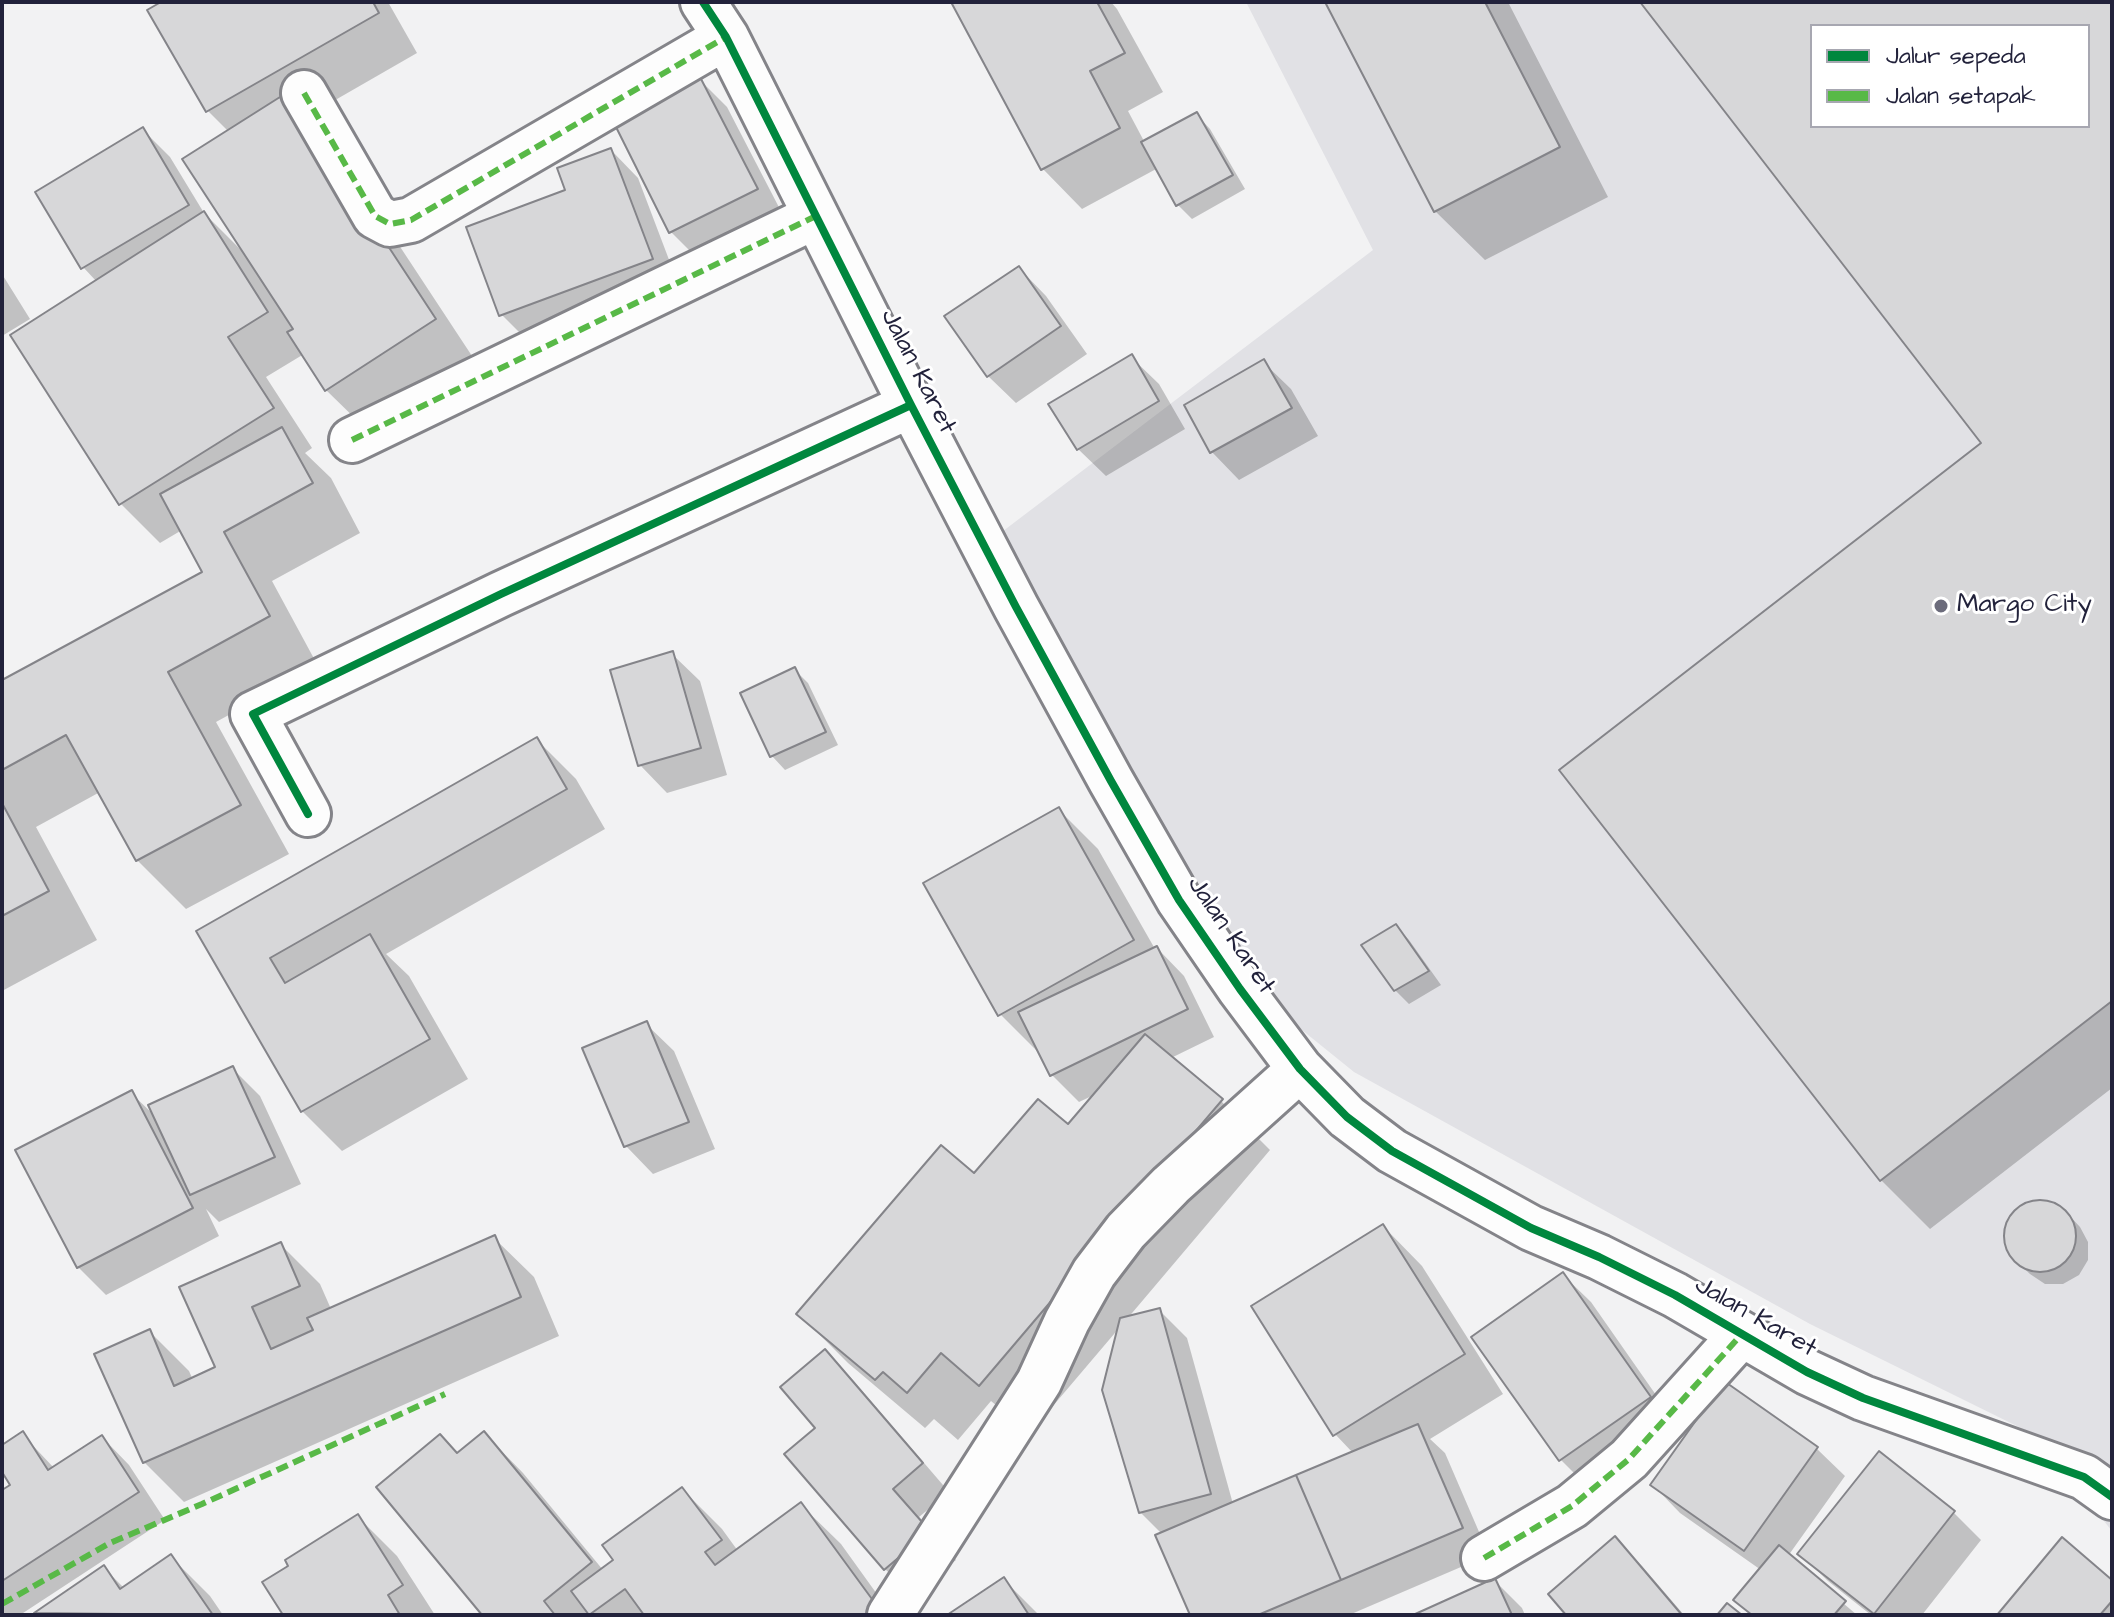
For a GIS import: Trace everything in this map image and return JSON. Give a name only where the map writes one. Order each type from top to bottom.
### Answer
[{"type":"street","points":[[304,93],[375,216],[390,224],[411,220],[714,20]]},
{"type":"street","name":"Jalan Karet","points":[[714,20],[1023,621],[1179,900],[1300,1069],[1347,1117],[1392,1151],[1531,1228],[1675,1295],[1807,1372],[1863,1398],[2084,1477],[2112,1497]]},
{"type":"street","points":[[352,440],[816,216]]},
{"type":"street","points":[[308,814],[253,714],[501,594],[911,405]]},
{"type":"street","points":[[890,1615],[1039,1382],[1067,1321],[1094,1273],[1126,1231],[1171,1185],[1300,1069]]},
{"type":"street","points":[[1484,1558],[1572,1506],[1629,1459],[1741,1335]]},
{"type":"shaded area","points":[[1246,2],[2112,2],[2112,1531],[2033,1434],[1810,1324],[1354,1072],[1167,921],[986,544],[1373,250]]},
{"type":"building","points":[[161,2],[373,2],[379,13],[206,112],[147,10]]},
{"type":"building","points":[[951,2],[1097,2],[1125,53],[1090,71],[1120,128],[1041,170]]},
{"type":"building","points":[[1325,2],[1485,2],[1560,147],[1434,212]]},
{"type":"building","name":"Margo City","points":[[1640,2],[2112,2],[2112,1001],[1880,1181],[1559,770],[1981,443]]},
{"type":"building","points":[[700,77],[758,189],[669,233],[613,121]]},
{"type":"building","points":[[280,97],[292,116],[300,112],[436,319],[325,391],[287,332],[293,329],[182,159]]},
{"type":"building","points":[[1197,112],[1233,175],[1176,206],[1141,142]]},
{"type":"building","points":[[143,127],[189,205],[81,269],[35,192]]},
{"type":"building","points":[[611,148],[653,259],[499,316],[466,227],[565,190],[557,168]]},
{"type":"building","points":[[204,211],[268,312],[228,337],[274,408],[119,505],[10,335]]},
{"type":"building","points":[[1019,266],[1061,326],[987,377],[944,316]]},
{"type":"building","points":[[1132,354],[1159,401],[1077,450],[1048,404]]},
{"type":"building","points":[[1264,359],[1292,408],[1210,453],[1184,405]]},
{"type":"building","points":[[282,427],[313,483],[224,532],[270,616],[168,672],[241,805],[136,861],[66,735],[2,770],[2,680],[202,572],[160,494]]},
{"type":"building","points":[[673,651],[701,748],[638,766],[610,670]]},
{"type":"building","points":[[795,667],[826,732],[770,757],[740,693]]},
{"type":"building","points":[[537,737],[567,789],[270,958],[285,983],[370,934],[430,1039],[301,1112],[196,931]]},
{"type":"building","points":[[2,803],[49,891],[2,916]]},
{"type":"building","points":[[1059,807],[1134,940],[998,1016],[923,883]]},
{"type":"building","points":[[1396,924],[1429,971],[1394,991],[1361,945]]},
{"type":"building","points":[[1157,946],[1188,1009],[1050,1076],[1018,1012]]},
{"type":"building","points":[[647,1021],[689,1122],[624,1147],[582,1048]]},
{"type":"building","points":[[1145,1034],[1223,1099],[979,1386],[941,1353],[907,1393],[883,1372],[875,1380],[796,1314],[941,1145],[974,1173],[1038,1099],[1068,1124]]},
{"type":"building","points":[[233,1066],[275,1157],[190,1195],[148,1105]]},
{"type":"building","points":[[132,1090],[193,1208],[77,1268],[15,1150]]},
{"type":"building","points":[[2040,1200],[2060,1206],[2070,1216],[2076,1236],[2070,1256],[2060,1266],[2040,1272],[2020,1266],[2010,1256],[2004,1236],[2010,1216],[2020,1206]]},
{"type":"building","points":[[1383,1224],[1465,1354],[1333,1436],[1251,1306]]},
{"type":"building","points":[[495,1235],[521,1297],[143,1463],[94,1354],[150,1329],[174,1386],[215,1367],[179,1287],[281,1242],[300,1286],[252,1307],[271,1349],[313,1330],[307,1318]]},
{"type":"building","points":[[1563,1272],[1651,1397],[1559,1461],[1471,1337]]},
{"type":"building","points":[[1160,1308],[1211,1494],[1139,1513],[1102,1390],[1120,1318]]},
{"type":"building","points":[[825,1349],[923,1463],[893,1489],[930,1531],[884,1570],[784,1454],[815,1428],[780,1387]]},
{"type":"building","points":[[1724,1381],[1818,1447],[1744,1551],[1650,1485]]},
{"type":"building","points":[[1418,1424],[1463,1528],[1341,1580],[1296,1475]]},
{"type":"building","points":[[23,1431],[48,1470],[102,1435],[139,1492],[2,1581],[2,1490],[10,1485],[2,1472],[2,1445]]},
{"type":"building","points":[[484,1431],[592,1562],[544,1601],[555,1615],[482,1615],[376,1487],[440,1434],[457,1453]]},
{"type":"building","points":[[1879,1451],[1955,1511],[1874,1614],[1797,1554]]},
{"type":"building","points":[[1296,1475],[1341,1580],[1258,1615],[1190,1615],[1155,1535]]},
{"type":"building","points":[[682,1487],[722,1540],[705,1552],[715,1565],[801,1502],[880,1610],[873,1615],[644,1615],[625,1589],[589,1615],[571,1591],[613,1560],[602,1545]]},
{"type":"building","points":[[358,1514],[403,1585],[388,1595],[400,1615],[283,1615],[262,1582],[288,1566],[285,1560]]},
{"type":"building","points":[[1615,1536],[1682,1615],[1566,1615],[1548,1594]]},
{"type":"building","points":[[2062,1537],[2112,1580],[2112,1601],[2100,1615],[1997,1615]]},
{"type":"building","points":[[1779,1545],[1846,1601],[1834,1615],[1752,1615],[1733,1600]]},
{"type":"building","points":[[171,1554],[213,1615],[34,1613],[104,1565],[120,1589]]},
{"type":"building","points":[[1004,1577],[1029,1615],[947,1615]]},
{"type":"building","points":[[1495,1578],[1512,1615],[1413,1615]]},
{"type":"building","points":[[1727,1603],[1742,1615],[1717,1615]]},
{"type":"marked path","points":[[304,93],[375,216],[390,224],[411,220],[726,37]]},
{"type":"marked path","points":[[352,440],[816,216]]},
{"type":"marked path","points":[[1484,1558],[1572,1506],[1629,1459],[1741,1335]]},
{"type":"marked path","points":[[2,1604],[110,1543],[445,1394]]},
{"type":"cycle path","points":[[703,2],[726,37],[911,405],[1111,781],[1179,900],[1300,1069],[1347,1117],[1392,1151],[1531,1228],[1675,1295],[1807,1372],[1863,1398],[2084,1477],[2112,1497]]},
{"type":"cycle path","points":[[308,814],[253,714],[501,594],[911,405]]},
{"type":"place","name":"Margo City","points":[[1941,606]]}]
